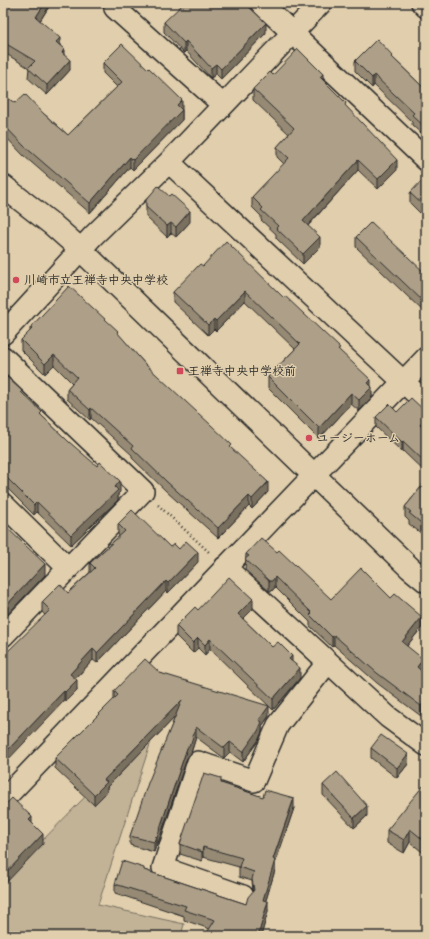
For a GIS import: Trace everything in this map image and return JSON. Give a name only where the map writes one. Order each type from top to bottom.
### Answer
[{"type":"street","points":[[116,3],[114,8],[223,105]]},
{"type":"street","points":[[261,3],[426,160]]},
{"type":"street","points":[[3,334],[80,249],[169,162],[321,3]]},
{"type":"street","points":[[422,3],[426,7]]},
{"type":"street","points":[[169,162],[426,403]]},
{"type":"street","points":[[3,186],[54,224],[410,568],[426,581]]},
{"type":"street","points":[[3,357],[143,491],[3,636]]},
{"type":"street","points":[[3,800],[426,358]]},
{"type":"street","points":[[3,504],[68,568]]},
{"type":"street","points":[[225,567],[388,717],[426,745]]},
{"type":"street","points":[[243,896],[163,868],[198,762],[254,781],[278,725],[328,662]]},
{"type":"path","points":[[143,491],[225,567]]},
{"type":"shaded area","points":[[157,723],[98,905],[184,924],[181,936],[3,936],[3,881]]},
{"type":"building","points":[[4,3],[45,3],[36,17],[60,38],[56,42],[64,49],[62,53],[70,60],[47,85],[28,68],[35,61],[3,42]]},
{"type":"building","points":[[184,3],[245,3],[266,23],[221,69],[216,64],[211,68],[186,41],[184,43],[164,22]]},
{"type":"building","points":[[377,39],[393,56],[392,57],[426,90],[426,128],[412,115],[414,113],[374,75],[372,78],[355,61]]},
{"type":"building","points":[[122,44],[182,100],[177,105],[182,110],[133,160],[130,157],[90,203],[24,146],[3,124],[3,95],[15,103],[25,94],[44,114],[68,135],[122,82],[103,63]]},
{"type":"building","points":[[298,49],[323,74],[320,77],[346,103],[345,105],[397,160],[378,179],[358,160],[303,221],[320,237],[303,254],[276,228],[278,226],[261,210],[263,208],[252,197],[289,158],[277,147],[294,128],[253,89],[270,72],[273,75]]},
{"type":"building","points":[[424,178],[426,180],[426,208],[410,193]]},
{"type":"building","points":[[158,186],[169,196],[171,194],[190,211],[176,227],[171,223],[167,226],[146,207],[146,200]]},
{"type":"building","points":[[371,222],[426,274],[426,304],[356,237]]},
{"type":"building","points":[[226,241],[284,298],[285,296],[340,348],[338,349],[371,380],[368,383],[372,387],[359,400],[351,393],[319,428],[268,377],[300,344],[245,291],[216,321],[214,319],[208,325],[173,292],[200,264],[203,266]]},
{"type":"building","points":[[69,286],[118,331],[117,332],[145,364],[232,445],[230,447],[268,482],[252,499],[249,496],[218,528],[167,482],[132,448],[133,446],[91,408],[90,410],[67,389],[77,377],[54,355],[45,364],[21,340],[32,329],[30,328]]},
{"type":"building","points":[[3,377],[5,379],[7,377],[22,391],[21,392],[42,412],[40,414],[68,441],[97,466],[100,462],[120,481],[115,487],[118,490],[71,535],[37,502],[34,505],[3,474]]},
{"type":"building","points":[[411,398],[426,412],[426,418],[420,425],[426,431],[426,463],[376,417],[389,404],[397,412]]},
{"type":"building","points":[[426,481],[426,527],[409,513],[411,512],[405,507]]},
{"type":"building","points":[[132,510],[170,547],[174,544],[179,549],[186,541],[198,552],[168,583],[166,581],[97,653],[93,649],[70,674],[77,680],[65,692],[64,691],[3,755],[3,656],[50,610],[42,602],[60,584],[68,593],[95,568],[90,563],[125,531],[118,524]]},
{"type":"building","points":[[3,524],[45,564],[3,609]]},
{"type":"building","points":[[261,538],[277,552],[279,550],[331,599],[361,568],[391,598],[395,594],[422,617],[402,642],[423,659],[417,667],[426,675],[426,699],[421,706],[377,673],[334,635],[332,637],[310,615],[312,613],[275,577],[272,581],[269,581],[245,559],[249,556],[246,554]]},
{"type":"building","points":[[229,577],[253,599],[238,614],[272,647],[278,642],[292,656],[289,659],[300,668],[273,699],[210,639],[205,645],[198,638],[193,643],[176,626],[195,607],[198,610]]},
{"type":"building","points":[[145,659],[160,673],[269,706],[259,720],[262,722],[258,731],[243,752],[230,742],[224,748],[196,727],[191,743],[187,748],[154,842],[130,836],[148,783],[182,700],[104,780],[107,782],[94,795],[55,758],[118,695],[114,691]]},
{"type":"building","points":[[381,735],[408,754],[397,768],[371,748]]},
{"type":"building","points":[[337,772],[367,806],[354,818],[323,785]]},
{"type":"building","points":[[204,773],[221,778],[221,783],[263,797],[265,790],[294,798],[273,859],[275,860],[263,900],[268,901],[258,936],[205,936],[215,920],[184,910],[186,906],[115,884],[122,861],[144,868],[144,870],[246,904],[248,897],[254,890],[252,879],[254,872],[239,867],[242,858],[203,847],[202,852],[180,844]]},
{"type":"building","points":[[423,786],[426,787],[426,842],[410,829],[404,840],[387,830]]},
{"type":"building","points":[[12,798],[32,817],[29,820],[43,834],[3,876],[3,807]]},
{"type":"place","name":"川崎市立王禅寺中央中学校","points":[[16,280]]},
{"type":"place","name":"王禅寺中央中学校前","points":[[180,371]]},
{"type":"place","name":"ユージーホーム","points":[[309,438]]}]
